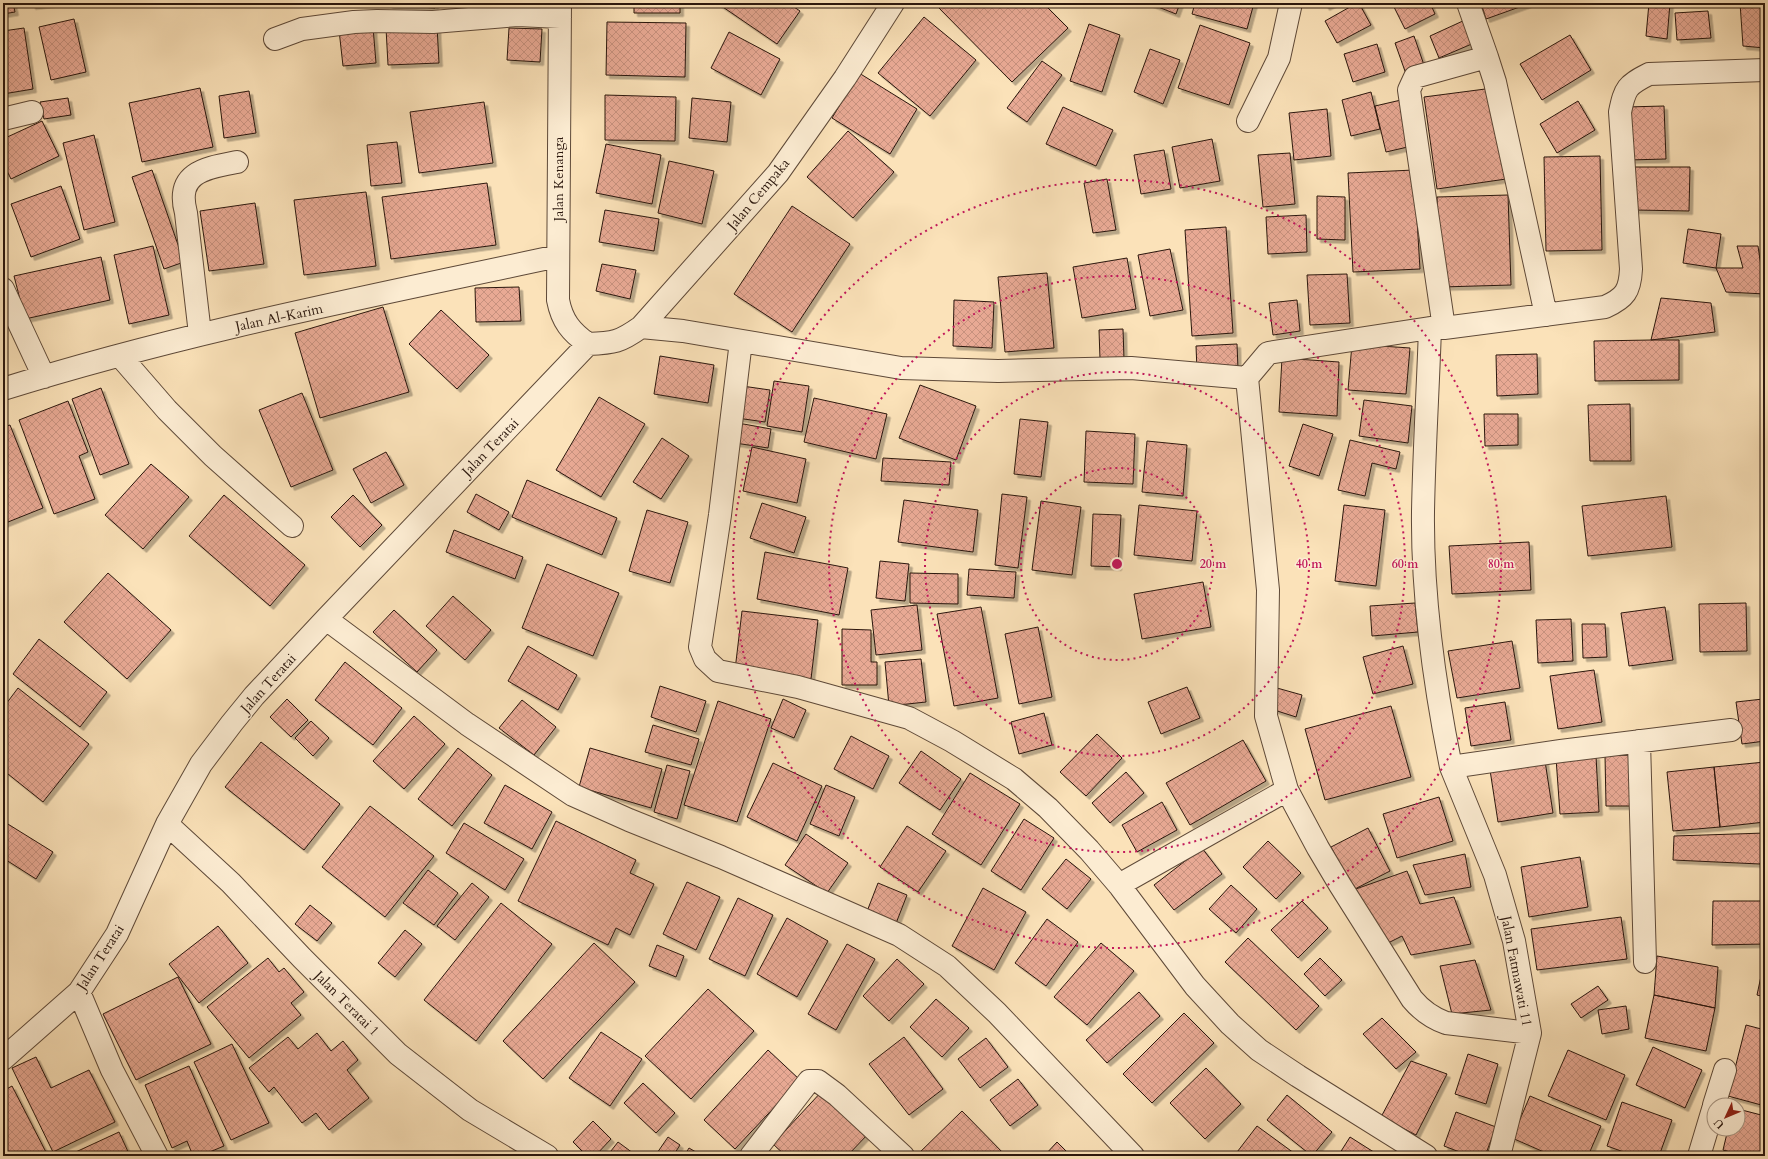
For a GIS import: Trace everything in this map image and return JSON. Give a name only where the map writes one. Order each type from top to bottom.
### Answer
[{"type":"street","name":"Jalan Cempaka","points":[[588,344],[613,343],[626,337],[641,327],[778,173],[845,78],[893,3]]},
{"type":"street","points":[[1248,120],[1279,58],[1291,3]]},
{"type":"street","points":[[1468,3],[1495,82],[1546,315]]},
{"type":"street","points":[[275,39],[302,29],[354,22],[433,22],[560,10]]},
{"type":"street","name":"Jalan Kenanga","points":[[560,10],[558,300],[560,311],[573,333],[588,344]]},
{"type":"street","name":"Jalan Fatmawati 11","points":[[1487,57],[1415,78],[1409,90],[1437,328],[1423,513],[1426,584],[1432,657],[1451,767],[1495,875],[1514,941],[1530,1034],[1499,1156]]},
{"type":"street","points":[[1530,1034],[1446,1023],[1434,1018],[1420,1009],[1412,999],[1340,886],[1287,790],[1266,716],[1268,590],[1247,378],[1268,353],[1437,328],[1604,307],[1618,301],[1628,290],[1631,269],[1620,112],[1625,91],[1635,81],[1649,74],[1765,70]]},
{"type":"street","points":[[3,119],[32,112]]},
{"type":"street","points":[[200,334],[186,213],[182,200],[184,190],[196,174],[206,168],[237,162]]},
{"type":"street","name":"Jalan Al-Karim","points":[[3,390],[44,377],[200,334],[558,256]]},
{"type":"street","points":[[3,289],[44,377]]},
{"type":"street","points":[[641,327],[683,331],[901,368],[998,371],[1131,368],[1247,378]]},
{"type":"street","points":[[742,341],[720,515],[700,647],[705,659],[718,671],[798,687],[909,718],[1014,779],[1048,808],[1089,850],[1118,885],[1195,986],[1230,1024],[1259,1050],[1327,1095],[1426,1156]]},
{"type":"street","name":"Jalan Teratai","points":[[3,1059],[79,992],[125,918],[167,824],[201,764],[254,696],[588,344]]},
{"type":"street","points":[[120,357],[167,410],[213,456],[292,526]]},
{"type":"street","points":[[326,619],[467,724],[573,795],[629,820],[728,860],[899,935],[947,966],[997,1013],[1133,1156]]},
{"type":"street","points":[[1451,767],[1731,730]]},
{"type":"street","points":[[1639,741],[1645,962]]},
{"type":"street","points":[[1118,885],[1287,790]]},
{"type":"street","name":"Jalan Teratai 1","points":[[167,824],[231,883],[302,958],[398,1054],[470,1110],[547,1156]]},
{"type":"street","points":[[79,992],[112,1070],[157,1156]]},
{"type":"street","points":[[1717,1097],[1725,1070]]},
{"type":"street","points":[[751,1156],[809,1081],[818,1081],[837,1095],[903,1156]]},
{"type":"street","points":[[1699,1156],[1706,1132]]},
{"type":"building","points":[[3,3],[13,3],[15,12],[3,14]]},
{"type":"building","points":[[32,3],[56,3],[32,6]]},
{"type":"building","points":[[389,3],[435,3],[435,8],[389,5]]},
{"type":"building","points":[[634,3],[680,3],[680,13],[634,13]]},
{"type":"building","points":[[717,3],[788,3],[800,11],[777,44]]},
{"type":"building","points":[[940,3],[1043,3],[1068,28],[1012,82],[937,6]]},
{"type":"building","points":[[1148,3],[1180,3],[1176,14]]},
{"type":"building","points":[[1195,3],[1254,3],[1247,29],[1192,14]]},
{"type":"building","points":[[1324,3],[1334,3],[1326,7]]},
{"type":"building","points":[[1359,3],[1371,25],[1337,43],[1325,21]]},
{"type":"building","points":[[1392,3],[1430,3],[1435,14],[1405,29]]},
{"type":"building","points":[[1481,3],[1528,3],[1528,4],[1486,19]]},
{"type":"building","points":[[1649,3],[1670,3],[1667,39],[1646,36]]},
{"type":"building","points":[[1740,3],[1765,3],[1765,48],[1743,46]]},
{"type":"building","points":[[1708,11],[1711,38],[1677,40],[1675,13]]},
{"type":"building","points":[[924,17],[976,60],[930,116],[878,73]]},
{"type":"building","points":[[74,19],[86,72],[51,80],[39,27]]},
{"type":"building","points":[[1465,20],[1474,43],[1439,58],[1430,36]]},
{"type":"building","points":[[607,22],[686,23],[685,77],[606,75]]},
{"type":"building","points":[[1089,24],[1120,35],[1102,92],[1070,81]]},
{"type":"building","points":[[1200,25],[1250,43],[1229,105],[1178,88]]},
{"type":"building","points":[[437,26],[439,63],[388,65],[386,28]]},
{"type":"building","points":[[373,27],[376,63],[343,66],[339,30]]},
{"type":"building","points":[[24,28],[33,89],[3,94],[3,31]]},
{"type":"building","points":[[509,28],[542,29],[540,62],[507,60]]},
{"type":"building","points":[[729,32],[780,59],[761,95],[711,68]]},
{"type":"building","points":[[1570,35],[1591,70],[1542,100],[1520,64]]},
{"type":"building","points":[[1414,36],[1425,68],[1406,74],[1395,43]]},
{"type":"building","points":[[1377,44],[1385,72],[1353,82],[1344,54]]},
{"type":"building","points":[[1150,49],[1180,60],[1163,104],[1134,92]]},
{"type":"building","points":[[1042,61],[1062,75],[1027,122],[1007,108]]},
{"type":"building","points":[[859,73],[917,109],[890,154],[832,118]]},
{"type":"building","points":[[200,88],[213,147],[142,162],[129,103]]},
{"type":"building","points":[[1493,88],[1506,179],[1437,189],[1424,97]]},
{"type":"building","points":[[249,91],[256,133],[224,138],[219,96]]},
{"type":"building","points":[[1371,92],[1380,129],[1351,136],[1342,100]]},
{"type":"building","points":[[605,95],[676,97],[675,141],[605,140]]},
{"type":"building","points":[[68,98],[71,115],[44,119],[40,102]]},
{"type":"building","points":[[692,98],[731,102],[727,142],[689,138]]},
{"type":"building","points":[[1401,100],[1412,146],[1386,152],[1375,106]]},
{"type":"building","points":[[1578,101],[1595,130],[1557,153],[1540,124]]},
{"type":"building","points":[[484,102],[493,163],[419,173],[410,112]]},
{"type":"building","points":[[1664,106],[1666,159],[1628,160],[1626,107]]},
{"type":"building","points":[[1063,107],[1113,130],[1096,166],[1046,144]]},
{"type":"building","points":[[1327,109],[1331,156],[1294,160],[1289,113]]},
{"type":"building","points":[[42,121],[59,156],[11,179],[3,163],[3,139]]},
{"type":"building","points":[[848,131],[894,172],[853,218],[807,177]]},
{"type":"building","points":[[94,135],[115,222],[84,230],[63,143]]},
{"type":"building","points":[[1212,139],[1220,181],[1180,188],[1172,147]]},
{"type":"building","points":[[397,142],[402,183],[371,186],[367,145]]},
{"type":"building","points":[[606,144],[661,155],[652,204],[596,193]]},
{"type":"building","points":[[1164,150],[1171,189],[1141,194],[1134,155]]},
{"type":"building","points":[[1290,153],[1295,204],[1263,207],[1258,155]]},
{"type":"building","points":[[1600,156],[1602,250],[1546,251],[1544,157]]},
{"type":"building","points":[[669,161],[714,171],[702,224],[658,213]]},
{"type":"building","points":[[1635,167],[1690,167],[1689,211],[1635,210]]},
{"type":"building","points":[[152,170],[184,262],[164,269],[132,177]]},
{"type":"building","points":[[1414,170],[1420,269],[1353,272],[1348,173]]},
{"type":"building","points":[[1107,179],[1116,230],[1093,233],[1084,183]]},
{"type":"building","points":[[487,183],[496,245],[391,259],[382,197]]},
{"type":"building","points":[[61,186],[80,239],[31,257],[11,204]]},
{"type":"building","points":[[366,192],[376,266],[304,275],[294,200]]},
{"type":"building","points":[[1508,195],[1511,285],[1441,287],[1437,197]]},
{"type":"building","points":[[1317,196],[1345,197],[1345,240],[1317,239]]},
{"type":"building","points":[[255,203],[264,264],[209,271],[200,211]]},
{"type":"building","points":[[792,206],[850,244],[792,332],[734,294]]},
{"type":"building","points":[[605,210],[659,219],[654,251],[599,242]]},
{"type":"building","points":[[1306,215],[1307,252],[1268,254],[1266,217]]},
{"type":"building","points":[[1226,227],[1233,333],[1192,336],[1185,230]]},
{"type":"building","points":[[1688,229],[1721,234],[1716,268],[1683,263]]},
{"type":"building","points":[[153,246],[169,315],[129,324],[114,255]]},
{"type":"building","points":[[1737,246],[1758,246],[1765,294],[1726,292],[1716,268],[1743,268]]},
{"type":"building","points":[[1170,249],[1183,310],[1150,316],[1138,255]]},
{"type":"building","points":[[101,257],[110,300],[25,319],[14,276]]},
{"type":"building","points":[[1127,258],[1136,309],[1082,318],[1073,267]]},
{"type":"building","points":[[602,264],[636,270],[630,299],[596,291]]},
{"type":"building","points":[[1047,273],[1054,348],[1005,352],[998,277]]},
{"type":"building","points":[[1347,274],[1350,323],[1310,325],[1307,275]]},
{"type":"building","points":[[519,287],[521,321],[476,322],[475,288]]},
{"type":"building","points":[[1661,298],[1711,303],[1715,332],[1651,340]]},
{"type":"building","points":[[954,300],[994,302],[992,348],[953,346]]},
{"type":"building","points":[[1297,300],[1300,331],[1273,335],[1269,303]]},
{"type":"building","points":[[383,307],[409,392],[320,418],[295,333]]},
{"type":"building","points":[[441,310],[489,355],[457,389],[409,344]]},
{"type":"building","points":[[1123,329],[1124,359],[1100,359],[1099,330]]},
{"type":"building","points":[[1679,340],[1679,380],[1595,381],[1594,341]]},
{"type":"building","points":[[1237,344],[1238,369],[1197,370],[1196,346]]},
{"type":"building","points":[[1352,344],[1410,348],[1406,394],[1348,390]]},
{"type":"building","points":[[1537,354],[1538,394],[1497,396],[1496,355]]},
{"type":"building","points":[[660,356],[714,365],[708,403],[654,394]]},
{"type":"building","points":[[1282,358],[1339,362],[1337,416],[1279,412]]},
{"type":"building","points":[[774,381],[809,386],[802,432],[767,426]]},
{"type":"building","points":[[920,385],[976,406],[956,460],[899,438]]},
{"type":"building","points":[[742,386],[770,390],[765,422],[737,418]]},
{"type":"building","points":[[101,388],[129,464],[100,475],[72,399]]},
{"type":"building","points":[[302,393],[333,470],[291,487],[259,410]]},
{"type":"building","points":[[599,397],[645,424],[601,497],[556,470]]},
{"type":"building","points":[[814,398],[887,414],[876,459],[804,442]]},
{"type":"building","points":[[1364,400],[1412,406],[1408,443],[1359,436]]},
{"type":"building","points":[[68,401],[88,452],[79,456],[95,499],[54,514],[19,420]]},
{"type":"building","points":[[1630,404],[1631,461],[1590,461],[1588,405]]},
{"type":"building","points":[[1484,414],[1518,414],[1518,445],[1485,446]]},
{"type":"building","points":[[1020,419],[1048,422],[1041,477],[1014,474]]},
{"type":"building","points":[[738,423],[771,429],[768,448],[735,443]]},
{"type":"building","points":[[1303,424],[1333,434],[1319,476],[1289,466]]},
{"type":"building","points":[[10,425],[43,508],[3,524],[3,427]]},
{"type":"building","points":[[1086,431],[1135,434],[1133,484],[1084,482]]},
{"type":"building","points":[[662,438],[689,456],[661,499],[633,482]]},
{"type":"building","points":[[1350,440],[1400,452],[1396,469],[1372,463],[1365,496],[1338,490]]},
{"type":"building","points":[[1147,441],[1187,445],[1183,496],[1142,492]]},
{"type":"building","points":[[752,447],[806,459],[797,503],[743,491]]},
{"type":"building","points":[[386,452],[404,485],[371,503],[353,469]]},
{"type":"building","points":[[883,458],[951,462],[949,485],[881,481]]},
{"type":"building","points":[[151,464],[189,497],[143,549],[105,515]]},
{"type":"building","points":[[527,480],[617,518],[602,555],[512,517]]},
{"type":"building","points":[[476,494],[509,512],[499,530],[467,512]]},
{"type":"building","points":[[1002,494],[1027,497],[1018,568],[995,565]]},
{"type":"building","points":[[224,495],[305,565],[270,606],[189,536]]},
{"type":"building","points":[[353,495],[382,525],[360,547],[331,517]]},
{"type":"building","points":[[1666,496],[1672,547],[1588,556],[1582,506]]},
{"type":"building","points":[[904,500],[978,510],[973,552],[898,542]]},
{"type":"building","points":[[1041,501],[1081,507],[1072,575],[1032,570]]},
{"type":"building","points":[[762,503],[806,517],[794,553],[750,538]]},
{"type":"building","points":[[1139,505],[1197,511],[1192,561],[1134,555]]},
{"type":"building","points":[[1344,505],[1385,510],[1376,586],[1335,581]]},
{"type":"building","points":[[647,510],[688,522],[670,583],[629,571]]},
{"type":"building","points":[[1093,514],[1121,515],[1118,567],[1091,566]]},
{"type":"building","points":[[454,530],[523,557],[515,579],[446,552]]},
{"type":"building","points":[[1529,542],[1531,590],[1452,594],[1449,546]]},
{"type":"building","points":[[765,552],[848,568],[839,615],[757,599]]},
{"type":"building","points":[[880,561],[909,564],[905,601],[876,598]]},
{"type":"building","points":[[547,564],[619,593],[593,656],[522,628]]},
{"type":"building","points":[[969,569],[1016,572],[1014,598],[967,595]]},
{"type":"building","points":[[108,573],[171,630],[127,679],[64,622]]},
{"type":"building","points":[[910,573],[958,574],[958,604],[910,603]]},
{"type":"building","points":[[1203,582],[1211,627],[1142,639],[1134,594]]},
{"type":"building","points":[[453,596],[491,630],[465,660],[426,626]]},
{"type":"building","points":[[1415,603],[1418,632],[1372,636],[1370,606]]},
{"type":"building","points":[[1746,603],[1747,651],[1700,652],[1699,604]]},
{"type":"building","points":[[917,605],[922,650],[876,655],[871,610]]},
{"type":"building","points":[[981,607],[998,698],[954,706],[937,614]]},
{"type":"building","points":[[1665,607],[1673,660],[1629,666],[1621,613]]},
{"type":"building","points":[[394,610],[437,650],[417,672],[373,632]]},
{"type":"building","points":[[742,611],[818,620],[811,679],[735,670]]},
{"type":"building","points":[[1571,619],[1573,661],[1538,663],[1536,620]]},
{"type":"building","points":[[1582,624],[1605,624],[1607,657],[1583,658]]},
{"type":"building","points":[[1038,627],[1052,697],[1019,704],[1005,634]]},
{"type":"building","points":[[842,629],[871,630],[871,662],[877,662],[877,685],[842,685]]},
{"type":"building","points":[[39,639],[107,692],[80,727],[13,674]]},
{"type":"building","points":[[1512,641],[1520,688],[1457,698],[1448,651]]},
{"type":"building","points":[[528,646],[577,675],[558,710],[508,681]]},
{"type":"building","points":[[1403,646],[1413,684],[1373,694],[1363,657]]},
{"type":"building","points":[[921,659],[926,702],[889,706],[885,662]]},
{"type":"building","points":[[345,662],[402,708],[373,745],[315,700]]},
{"type":"building","points":[[1594,670],[1602,722],[1558,729],[1550,676]]},
{"type":"building","points":[[660,686],[706,701],[696,732],[651,717]]},
{"type":"building","points":[[1187,687],[1200,718],[1161,734],[1148,702]]},
{"type":"building","points":[[18,688],[89,744],[43,802],[3,770],[3,708]]},
{"type":"building","points":[[1277,688],[1302,695],[1296,717],[1271,709]]},
{"type":"building","points":[[287,699],[308,720],[291,737],[270,717]]},
{"type":"building","points":[[783,699],[806,710],[794,738],[771,728]]},
{"type":"building","points":[[1763,699],[1765,741],[1742,744],[1736,702]]},
{"type":"building","points":[[522,700],[556,727],[534,755],[499,728]]},
{"type":"building","points":[[718,701],[771,719],[737,822],[684,805]]},
{"type":"building","points":[[1505,702],[1511,740],[1471,746],[1465,708]]},
{"type":"building","points":[[1391,706],[1411,777],[1325,800],[1305,729]]},
{"type":"building","points":[[1044,713],[1052,745],[1019,754],[1011,722]]},
{"type":"building","points":[[414,716],[445,744],[404,789],[373,761]]},
{"type":"building","points":[[311,721],[329,738],[313,756],[295,738]]},
{"type":"building","points":[[653,725],[699,739],[691,765],[645,752]]},
{"type":"building","points":[[1097,734],[1122,758],[1086,796],[1060,772]]},
{"type":"building","points":[[851,736],[889,756],[873,789],[834,769]]},
{"type":"building","points":[[1243,740],[1266,781],[1190,825],[1166,783]]},
{"type":"building","points":[[261,742],[340,804],[304,850],[225,787]]},
{"type":"building","points":[[458,748],[492,775],[452,826],[418,799]]},
{"type":"building","points":[[590,748],[662,769],[651,808],[579,787]]},
{"type":"building","points":[[921,751],[961,779],[940,810],[899,783]]},
{"type":"building","points":[[1605,755],[1636,755],[1637,806],[1606,806]]},
{"type":"building","points":[[1596,756],[1599,812],[1560,814],[1556,758]]},
{"type":"building","points":[[1545,761],[1553,813],[1498,822],[1490,770]]},
{"type":"building","points":[[1765,762],[1765,822],[1720,827],[1714,767]]},
{"type":"building","points":[[773,763],[822,786],[797,841],[747,817]]},
{"type":"building","points":[[667,765],[690,771],[677,819],[654,812]]},
{"type":"building","points":[[1714,767],[1720,827],[1673,831],[1667,772]]},
{"type":"building","points":[[1126,772],[1144,793],[1110,823],[1092,803]]},
{"type":"building","points":[[970,773],[1020,804],[981,865],[932,834]]},
{"type":"building","points":[[505,785],[552,812],[532,849],[484,823]]},
{"type":"building","points":[[826,785],[855,797],[839,836],[810,824]]},
{"type":"building","points":[[1439,797],[1453,841],[1397,858],[1383,814]]},
{"type":"building","points":[[1162,802],[1177,830],[1137,852],[1122,825]]},
{"type":"building","points":[[370,806],[434,856],[385,917],[322,867]]},
{"type":"building","points":[[1024,819],[1054,838],[1021,890],[991,871]]},
{"type":"building","points":[[3,821],[53,852],[36,879],[3,858]]},
{"type":"building","points":[[556,821],[636,860],[630,873],[654,884],[630,935],[616,928],[608,945],[518,901]]},
{"type":"building","points":[[464,823],[524,859],[505,890],[446,853]]},
{"type":"building","points":[[907,826],[946,851],[918,892],[880,867]]},
{"type":"building","points":[[1368,828],[1390,871],[1353,890],[1331,847]]},
{"type":"building","points":[[1765,833],[1765,853],[1760,864],[1673,860],[1674,836]]},
{"type":"building","points":[[806,834],[848,863],[827,893],[785,865]]},
{"type":"building","points":[[1268,841],[1301,873],[1276,899],[1243,867]]},
{"type":"building","points":[[1202,848],[1222,874],[1174,910],[1154,885]]},
{"type":"building","points":[[1465,854],[1471,887],[1425,895],[1413,865]]},
{"type":"building","points":[[1580,857],[1588,907],[1529,917],[1521,867]]},
{"type":"building","points":[[1066,859],[1091,879],[1067,909],[1042,889]]},
{"type":"building","points":[[428,870],[458,893],[434,925],[403,903]]},
{"type":"building","points":[[1407,871],[1420,904],[1454,897],[1471,944],[1411,955],[1402,936],[1384,945],[1353,890]]},
{"type":"building","points":[[687,882],[720,897],[696,950],[663,934]]},
{"type":"building","points":[[472,883],[489,897],[455,940],[437,926]]},
{"type":"building","points":[[878,883],[907,895],[895,926],[866,914]]},
{"type":"building","points":[[1231,885],[1257,909],[1236,933],[1209,909]]},
{"type":"building","points":[[983,888],[1026,912],[994,970],[952,946]]},
{"type":"building","points":[[738,898],[773,915],[745,976],[709,959]]},
{"type":"building","points":[[1302,901],[1328,928],[1298,958],[1271,930]]},
{"type":"building","points":[[1713,901],[1765,901],[1765,944],[1712,945]]},
{"type":"building","points":[[501,903],[552,944],[476,1041],[424,1000]]},
{"type":"building","points":[[310,905],[332,923],[317,941],[295,924]]},
{"type":"building","points":[[1621,917],[1627,959],[1537,970],[1531,929]]},
{"type":"building","points":[[787,918],[828,941],[797,997],[757,974]]},
{"type":"building","points":[[1047,919],[1078,942],[1046,986],[1015,963]]},
{"type":"building","points":[[218,926],[248,963],[199,1003],[169,964]]},
{"type":"building","points":[[405,930],[422,944],[395,977],[378,963]]},
{"type":"building","points":[[1248,938],[1319,1006],[1296,1030],[1225,962]]},
{"type":"building","points":[[594,943],[635,982],[543,1079],[503,1041]]},
{"type":"building","points":[[1101,943],[1134,971],[1087,1025],[1054,997]]},
{"type":"building","points":[[847,944],[875,959],[836,1030],[808,1014]]},
{"type":"building","points":[[657,945],[684,956],[676,977],[649,966]]},
{"type":"building","points":[[1657,956],[1718,967],[1715,1008],[1654,995]]},
{"type":"building","points":[[268,958],[279,972],[284,968],[304,992],[291,1003],[301,1015],[249,1058],[207,1007]]},
{"type":"building","points":[[1320,958],[1342,980],[1325,996],[1304,974]]},
{"type":"building","points":[[897,959],[924,984],[889,1021],[863,996]]},
{"type":"building","points":[[1475,960],[1491,1010],[1452,1014],[1440,966]]},
{"type":"building","points":[[1765,962],[1765,997],[1757,995]]},
{"type":"building","points":[[178,977],[211,1044],[136,1080],[103,1014]]},
{"type":"building","points":[[1598,986],[1608,1000],[1581,1018],[1571,1004]]},
{"type":"building","points":[[708,989],[754,1031],[691,1099],[645,1056]]},
{"type":"building","points":[[1139,992],[1160,1016],[1107,1063],[1086,1040]]},
{"type":"building","points":[[1654,995],[1715,1008],[1706,1051],[1645,1038]]},
{"type":"building","points":[[936,999],[969,1028],[942,1057],[910,1027]]},
{"type":"building","points":[[1626,1006],[1629,1029],[1602,1034],[1598,1010]]},
{"type":"building","points":[[1184,1013],[1214,1043],[1152,1103],[1123,1074]]},
{"type":"building","points":[[1382,1018],[1416,1052],[1396,1069],[1363,1034]]},
{"type":"building","points":[[1746,1025],[1765,1030],[1765,1106],[1746,1101],[1746,1097],[1728,1096]]},
{"type":"building","points":[[601,1032],[642,1059],[610,1106],[569,1078]]},
{"type":"building","points":[[317,1033],[331,1051],[343,1041],[358,1060],[347,1070],[369,1098],[329,1130],[316,1113],[302,1123],[274,1087],[269,1092],[249,1068],[288,1037],[298,1049]]},
{"type":"building","points":[[904,1037],[943,1089],[909,1115],[869,1064]]},
{"type":"building","points":[[986,1038],[1008,1067],[980,1088],[958,1059]]},
{"type":"building","points":[[232,1044],[269,1123],[231,1140],[194,1062]]},
{"type":"building","points":[[1653,1047],[1702,1070],[1685,1108],[1636,1085]]},
{"type":"building","points":[[768,1050],[800,1080],[735,1149],[704,1120]]},
{"type":"building","points":[[1568,1050],[1625,1075],[1606,1120],[1548,1096]]},
{"type":"building","points":[[1468,1054],[1498,1064],[1486,1104],[1455,1094]]},
{"type":"building","points":[[36,1057],[51,1088],[89,1070],[115,1122],[53,1152],[12,1068]]},
{"type":"building","points":[[1411,1061],[1447,1074],[1416,1135],[1381,1117]]},
{"type":"building","points":[[189,1066],[224,1146],[200,1156],[193,1156],[187,1141],[172,1148],[145,1085]]},
{"type":"building","points":[[1206,1068],[1241,1104],[1205,1139],[1170,1103]]},
{"type":"building","points":[[1018,1079],[1038,1105],[1010,1126],[990,1100]]},
{"type":"building","points":[[643,1083],[675,1113],[656,1133],[624,1103]]},
{"type":"building","points":[[12,1086],[48,1156],[3,1156],[3,1091]]},
{"type":"building","points":[[823,1090],[869,1133],[847,1156],[786,1156],[773,1144]]},
{"type":"building","points":[[1287,1095],[1332,1132],[1312,1156],[1267,1120]]},
{"type":"building","points":[[1530,1096],[1601,1126],[1588,1156],[1553,1156],[1512,1138]]},
{"type":"building","points":[[1622,1102],[1672,1120],[1659,1156],[1635,1156],[1607,1146]]},
{"type":"building","points":[[962,1111],[1004,1154],[1002,1156],[916,1156]]},
{"type":"building","points":[[1746,1111],[1765,1116],[1765,1156],[1745,1156],[1723,1150],[1726,1137],[1746,1137]]},
{"type":"building","points":[[1456,1112],[1496,1127],[1485,1156],[1470,1156],[1444,1146]]},
{"type":"building","points":[[593,1121],[611,1139],[595,1156],[587,1156],[573,1142]]},
{"type":"building","points":[[1257,1126],[1298,1156],[1234,1156]]},
{"type":"building","points":[[119,1132],[130,1156],[67,1156]]},
{"type":"building","points":[[668,1137],[680,1145],[673,1156],[655,1156]]},
{"type":"building","points":[[1350,1137],[1380,1156],[1338,1156]]},
{"type":"building","points":[[618,1142],[637,1156],[607,1156]]},
{"type":"building","points":[[1057,1142],[1071,1156],[1044,1156]]},
{"type":"building","points":[[689,1148],[701,1155],[684,1156]]}]
